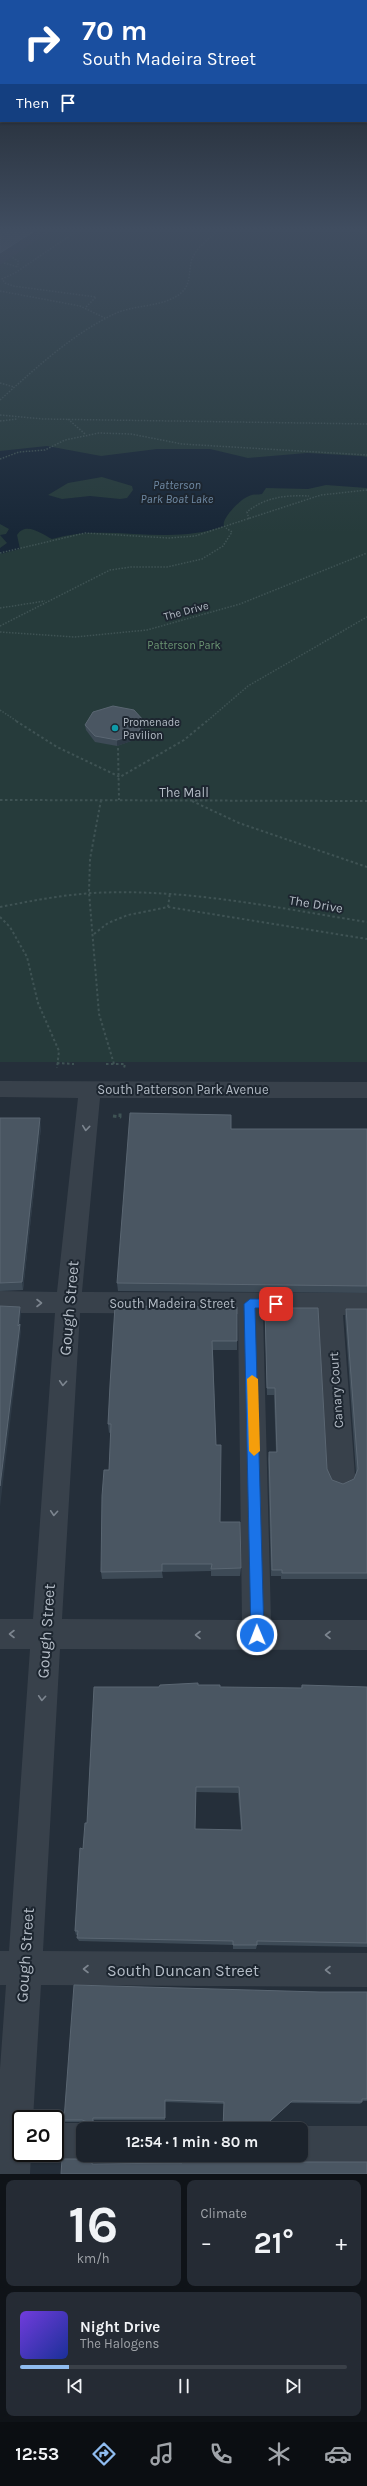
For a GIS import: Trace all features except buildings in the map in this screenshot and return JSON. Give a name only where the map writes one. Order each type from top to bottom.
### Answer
[{"type":"street","name":"South Patterson Park Avenue","points":[[0,1089],[367,1090]]},
{"type":"street","name":"Gough Street","points":[[14,2110],[12,1969],[46,1634],[68,1303],[90,1089]]},
{"type":"street","name":"South Madeira Street","points":[[0,1302],[367,1304]]},
{"type":"street","points":[[250,1304],[257,1635]]},
{"type":"street","name":"Canary Court","points":[[330,1304],[341,1476]]},
{"type":"street","points":[[0,1634],[367,1635]]},
{"type":"street","name":"South Duncan Street","points":[[12,1969],[367,1970]]},
{"type":"street","points":[[64,2141],[76,2141]]},
{"type":"street","points":[[308,2144],[367,2144]]},
{"type":"path","points":[[0,400],[56,353],[89,329]]},
{"type":"path","points":[[0,383],[14,387]]},
{"type":"path","points":[[0,415],[21,419]]},
{"type":"path","points":[[68,418],[86,434]]},
{"type":"path","points":[[0,421],[68,418],[287,424],[367,424]]},
{"type":"path","points":[[0,459],[19,452],[45,450],[54,445],[86,434],[119,433],[182,444],[367,455]]},
{"type":"path","points":[[249,518],[247,512],[253,506],[278,496],[312,496],[367,490]]},
{"type":"path","points":[[0,553],[35,547],[64,537],[91,532],[172,538],[192,536],[226,528],[249,518],[312,496]]},
{"type":"path","points":[[0,626],[47,600],[72,590],[110,570],[130,567],[168,567],[202,560],[219,550],[231,536],[232,532],[226,528]]},
{"type":"path","name":"The Drive","points":[[0,632],[75,637],[147,630],[205,616],[240,604],[367,553]]},
{"type":"path","points":[[0,608],[47,600]]},
{"type":"path","points":[[120,777],[184,740],[225,703],[248,686],[367,617]]},
{"type":"path","points":[[0,710],[57,747],[120,777]]},
{"type":"path","points":[[118,748],[120,777],[119,800]]},
{"type":"path","name":"The Mall","points":[[0,800],[367,801]]},
{"type":"path","points":[[101,800],[90,859],[89,892],[94,934],[95,980],[100,1014],[114,1064]]},
{"type":"path","points":[[190,801],[239,823],[367,867]]},
{"type":"path","name":"The Drive","points":[[0,907],[30,900],[89,892],[170,893],[223,898],[367,922]]},
{"type":"path","points":[[168,908],[170,893]]},
{"type":"path","points":[[94,934],[108,923],[128,915],[168,908],[367,939]]},
{"type":"path","points":[[0,917],[10,927],[27,957],[38,1003],[59,1051],[57,1063],[74,1064]]},
{"type":"path","points":[[106,1064],[125,1064]]},
{"type":"path","points":[[112,1116],[120,1117],[120,1112]]},
{"type":"green space","name":"Patterson Park","points":[[0,329],[367,329],[367,1062],[0,1062]]},
{"type":"water","name":"Patterson Park Boat Lake","points":[[47,446],[101,456],[157,449],[210,449],[248,458],[307,453],[361,456],[367,457],[367,488],[326,485],[308,489],[266,488],[262,494],[249,496],[237,504],[226,518],[224,526],[203,532],[160,535],[116,533],[73,534],[52,539],[34,530],[25,529],[17,535],[20,549],[0,554],[0,548],[7,543],[0,535],[6,534],[9,529],[0,524],[0,451]],"holes":[[[102,477],[132,486],[133,490],[127,498],[120,499],[90,496],[62,499],[48,495],[68,483]]]},
{"type":"slow traffic","points":[[252,1379],[254,1451]]},
{"type":"place","name":"Promenade Pavilion","points":[[115,728]]},
{"type":"route","points":[[257,1635],[254,1418],[250,1304],[276,1304]]}]
